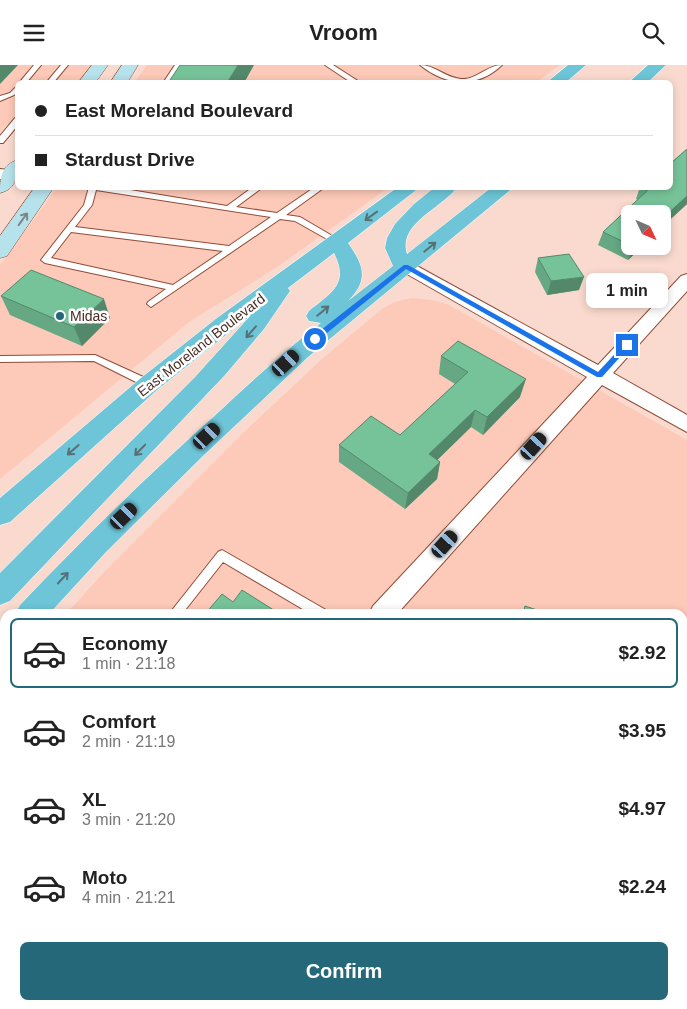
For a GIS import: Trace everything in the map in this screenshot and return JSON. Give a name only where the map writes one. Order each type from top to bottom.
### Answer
[{"type":"main road","points":[[88,80],[100,65]]},
{"type":"main road","points":[[120,80],[130,65]]},
{"type":"main road","points":[[640,80],[658,65]]},
{"type":"main road","points":[[557,80],[573,66]]},
{"type":"main road","points":[[566,80],[573,66]]},
{"type":"main road","points":[[0,251],[43,190]]},
{"type":"main road","name":"East Moreland Boulevard","points":[[5,506],[149,384],[225,323],[407,190]]},
{"type":"main road","points":[[406,267],[397,257],[395,245],[405,223],[444,190]]},
{"type":"main road","points":[[35,609],[96,544],[195,448],[300,351],[501,190]]},
{"type":"main road","points":[[195,448],[245,377],[339,297],[351,282],[353,271],[350,259],[337,241]]},
{"type":"main road","points":[[0,592],[106,486],[223,363],[264,317],[288,277]]},
{"type":"street","points":[[406,267],[687,424]]},
{"type":"street","points":[[386,609],[687,280]]},
{"type":"lane","points":[[25,80],[38,65]]},
{"type":"lane","points":[[52,80],[64,65]]},
{"type":"lane","points":[[168,80],[178,65]]},
{"type":"lane","points":[[328,65],[353,80]]},
{"type":"lane","points":[[423,65],[458,80]]},
{"type":"lane","points":[[468,80],[479,78],[499,65]]},
{"type":"lane","points":[[0,99],[12,94],[15,90]]},
{"type":"lane","points":[[0,141],[15,124]]},
{"type":"lane","points":[[93,190],[88,205],[45,260],[174,288]]},
{"type":"lane","points":[[113,190],[296,219],[337,241]]},
{"type":"lane","points":[[150,304],[317,190]]},
{"type":"lane","points":[[229,208],[247,191]]},
{"type":"lane","points":[[70,229],[230,249]]},
{"type":"lane","points":[[0,359],[95,358],[149,384]]},
{"type":"lane","points":[[179,609],[222,555],[314,609]]},
{"type":"shaded area","points":[[0,65],[93,65],[80,80],[15,80],[15,127],[6,125],[0,132]]},
{"type":"shaded area","points":[[147,65],[560,65],[539,80],[136,80]]},
{"type":"shaded area","points":[[56,190],[385,190],[277,267],[189,322],[0,479],[0,265]]},
{"type":"shaded area","points":[[412,298],[432,300],[449,305],[687,440],[687,609],[71,609],[107,569],[242,434],[323,358],[382,309],[394,302]]},
{"type":"building","points":[[180,65],[238,65],[229,80],[170,80]]},
{"type":"building","points":[[687,149],[687,196],[671,211],[671,205],[632,205],[648,190],[673,190],[673,161]]},
{"type":"building","points":[[621,215],[621,241],[603,232]]},
{"type":"building","points":[[569,254],[584,277],[551,281],[538,258]]},
{"type":"building","points":[[31,270],[104,299],[74,327],[1,296]]},
{"type":"building","points":[[458,341],[526,379],[487,417],[475,410],[429,454],[440,462],[408,493],[339,445],[371,416],[400,435],[468,372],[441,356]]},
{"type":"building","points":[[242,590],[272,609],[209,609],[222,594],[233,602]]},
{"type":"place","name":"Midas","points":[[60,316]]},
{"type":"route","points":[[315,339],[406,267],[599,375],[627,345]]}]
